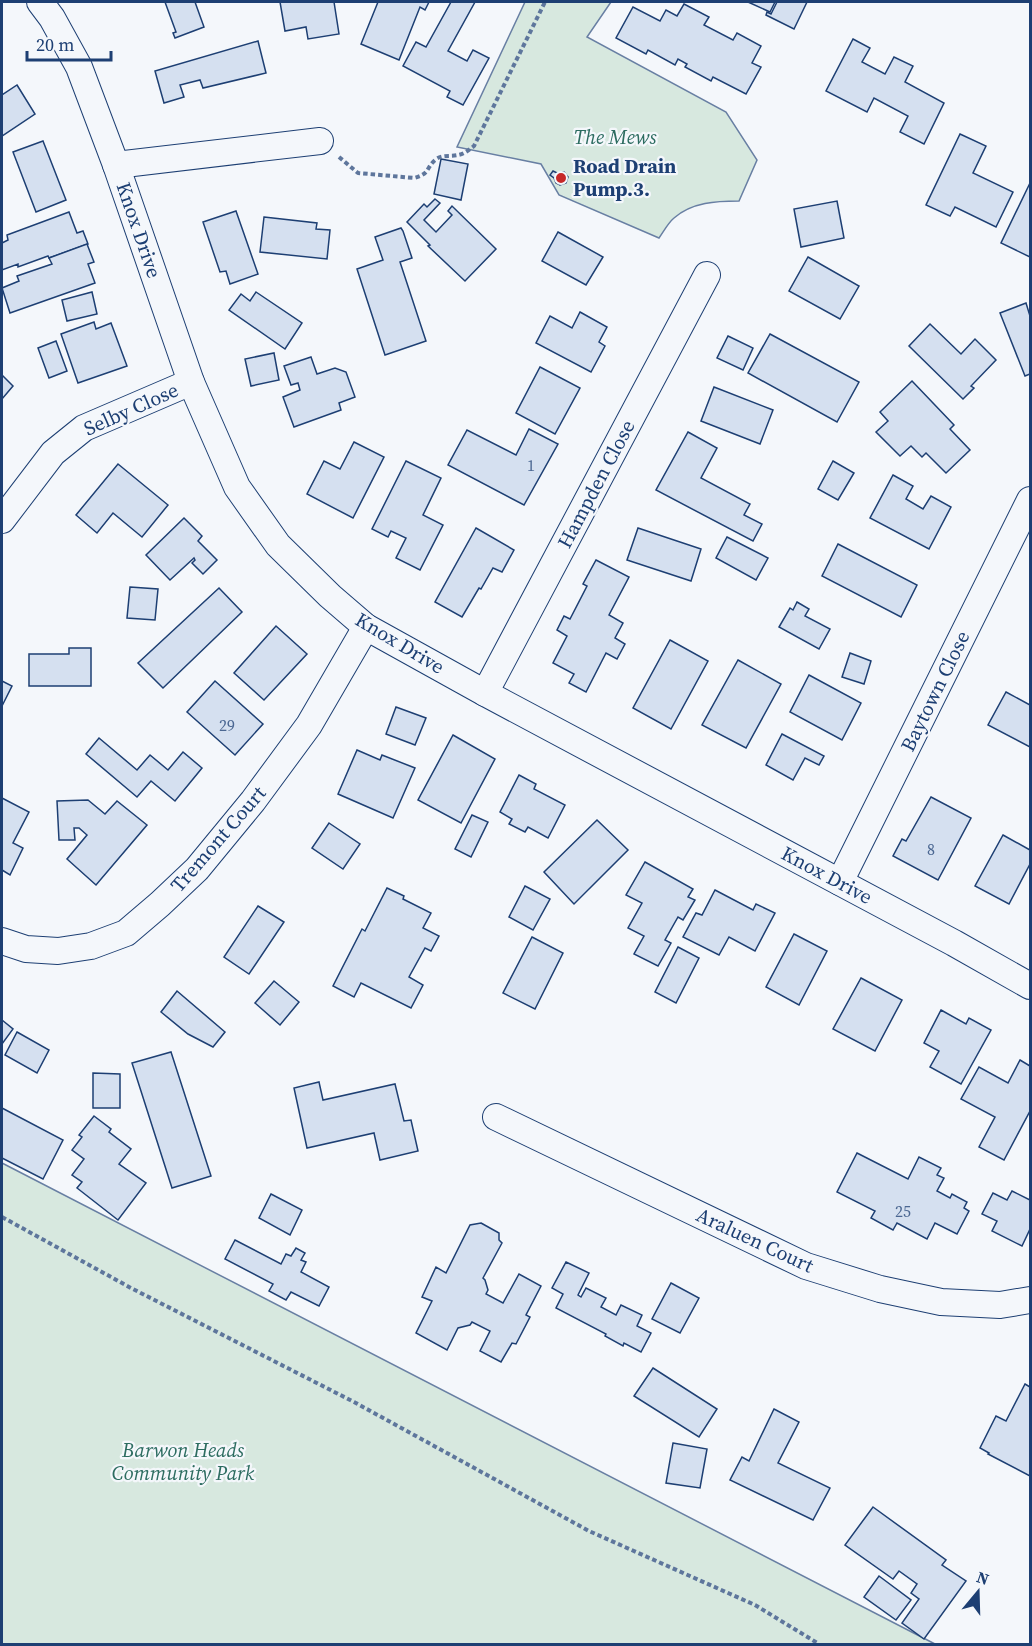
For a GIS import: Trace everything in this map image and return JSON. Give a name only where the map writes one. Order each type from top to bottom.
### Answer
[{"type":"street","name":"Knox Drive","points":[[40,2],[52,18],[79,67],[116,165],[191,382],[237,487],[278,545],[330,597],[366,627],[1030,986]]},
{"type":"street","points":[[116,165],[320,141]]},
{"type":"street","name":"Hampden Close","points":[[485,693],[707,275]]},
{"type":"street","name":"Selby Close","points":[[2,520],[53,453],[84,428],[191,382]]},
{"type":"street","name":"Baytown Close","points":[[840,882],[1030,500]]},
{"type":"street","name":"Tremont Court","points":[[2,941],[26,950],[58,951],[91,946],[126,933],[160,904],[197,869],[260,791],[309,725],[366,627]]},
{"type":"street","name":"Araluen Court","points":[[496,1117],[806,1266],[879,1289],[941,1302],[1000,1305],[1030,1300]]},
{"type":"path","points":[[320,141],[358,173],[390,177],[422,176],[434,161],[445,155],[464,154],[474,146],[545,2]]},
{"type":"path","points":[[2,1218],[130,1288],[354,1402],[589,1531],[755,1605],[819,1644]]},
{"type":"green space","name":"The Mews","points":[[525,2],[611,2],[587,37],[726,112],[757,160],[739,201],[714,202],[689,209],[672,220],[659,238],[559,195],[541,164],[457,147]]},
{"type":"green space","name":"Barwon Heads Community Park","points":[[2,1163],[935,1644],[2,1644]]},
{"type":"building","points":[[165,2],[195,2],[204,27],[175,38],[173,33],[176,32]]},
{"type":"building","points":[[280,2],[334,2],[339,34],[308,39],[306,27],[285,31]]},
{"type":"building","points":[[378,2],[429,2],[425,10],[420,7],[399,60],[361,44]]},
{"type":"building","points":[[451,2],[475,2],[448,51],[467,61],[473,50],[489,58],[463,105],[447,97],[450,91],[403,66],[416,42],[426,47]]},
{"type":"building","points":[[748,2],[775,2],[770,12]]},
{"type":"building","points":[[777,2],[807,2],[794,29],[766,15],[767,12],[771,14]]},
{"type":"building","points":[[684,4],[709,17],[704,25],[733,40],[737,33],[761,46],[752,63],[761,67],[746,94],[713,77],[711,81],[685,67],[687,64],[678,59],[675,65],[648,50],[646,54],[616,38],[633,7],[660,21],[666,10],[677,16]]},
{"type":"building","points":[[853,39],[870,48],[862,62],[885,74],[894,57],[913,66],[905,82],[944,103],[924,144],[900,132],[908,116],[874,98],[867,112],[826,91]]},
{"type":"building","points":[[258,41],[266,73],[203,88],[200,80],[180,85],[184,97],[164,103],[155,71]]},
{"type":"building","points":[[17,85],[35,114],[2,136],[2,95]]},
{"type":"building","points":[[960,134],[986,146],[973,173],[1013,192],[996,227],[955,207],[950,216],[926,205]]},
{"type":"building","points":[[43,141],[66,200],[36,212],[13,152]]},
{"type":"building","points":[[441,159],[468,164],[461,200],[434,194]]},
{"type":"building","name":"Road Drain Pump.3.","points":[[553,171],[564,172],[568,177],[566,183],[560,185],[556,183],[550,175]]},
{"type":"building","points":[[1030,183],[1030,257],[1001,243]]},
{"type":"building","points":[[435,199],[440,203],[424,220],[436,232],[452,215],[448,211],[452,206],[496,249],[465,281],[428,246],[430,245],[407,222],[424,204],[427,207]]},
{"type":"building","points":[[837,201],[844,238],[801,247],[794,209]]},
{"type":"building","points":[[236,211],[258,274],[230,284],[226,271],[220,272],[203,222]]},
{"type":"building","points":[[69,212],[77,233],[83,231],[88,244],[49,258],[48,256],[2,270],[2,243],[8,240],[7,235]]},
{"type":"building","points":[[264,217],[317,223],[316,229],[330,230],[327,259],[260,252]]},
{"type":"building","points":[[401,228],[412,258],[400,262],[426,341],[385,355],[357,269],[383,260],[375,237]]},
{"type":"building","points":[[558,232],[603,257],[586,285],[542,261]]},
{"type":"building","points":[[87,244],[94,262],[88,264],[95,283],[10,313],[2,288],[19,281],[17,276],[52,264],[49,258]]},
{"type":"building","points":[[808,257],[859,286],[840,319],[789,291]]},
{"type":"building","points":[[92,292],[97,314],[67,321],[62,300]]},
{"type":"building","points":[[256,292],[302,323],[285,349],[229,310],[241,294],[250,301]]},
{"type":"building","points":[[1026,303],[1030,316],[1030,374],[1025,376],[1000,313]]},
{"type":"building","points":[[580,312],[607,327],[599,342],[605,346],[591,372],[536,343],[550,316],[572,328]]},
{"type":"building","points":[[94,322],[96,329],[111,323],[127,366],[78,383],[61,334]]},
{"type":"building","points":[[930,324],[961,354],[975,339],[996,360],[971,386],[974,388],[963,399],[909,346]]},
{"type":"building","points":[[770,334],[859,382],[837,422],[748,373]]},
{"type":"building","points":[[728,336],[753,348],[743,370],[717,358]]},
{"type":"building","points":[[56,341],[67,371],[49,378],[38,348]]},
{"type":"building","points":[[274,353],[279,380],[251,386],[245,359]]},
{"type":"building","points":[[311,357],[317,374],[335,368],[346,372],[355,397],[339,403],[341,410],[294,427],[283,397],[300,390],[298,383],[291,385],[284,366]]},
{"type":"building","points":[[540,367],[580,388],[555,434],[516,413]]},
{"type":"building","points":[[2,375],[13,386],[2,399]]},
{"type":"building","points":[[912,381],[954,425],[950,429],[970,450],[946,473],[926,453],[922,457],[911,446],[900,456],[876,432],[888,421],[880,412]]},
{"type":"building","points":[[714,387],[773,410],[760,444],[701,421]]},
{"type":"building","points":[[529,429],[558,444],[524,505],[448,465],[467,430],[516,455]]},
{"type":"building","points":[[688,432],[717,448],[701,478],[750,504],[744,515],[762,524],[753,541],[656,490]]},
{"type":"building","points":[[354,442],[384,457],[353,518],[307,494],[324,461],[340,469]]},
{"type":"building","points":[[406,461],[441,478],[423,515],[443,525],[420,570],[396,558],[406,538],[391,531],[388,537],[372,529]]},
{"type":"building","points":[[833,461],[854,473],[838,500],[818,489]]},
{"type":"building","points":[[118,464],[168,505],[142,537],[113,513],[97,533],[76,515]]},
{"type":"building","points":[[893,475],[913,486],[906,499],[923,509],[931,496],[951,507],[929,549],[870,518]]},
{"type":"building","points":[[184,518],[202,536],[198,541],[217,560],[203,574],[192,563],[194,558],[170,580],[146,555]]},
{"type":"building","points":[[476,528],[514,550],[502,572],[493,568],[462,617],[435,602]]},
{"type":"building","points":[[638,528],[701,549],[691,581],[627,560]]},
{"type":"building","points":[[727,537],[768,558],[756,580],[716,558]]},
{"type":"building","points":[[838,544],[917,585],[901,617],[822,576]]},
{"type":"building","points":[[596,560],[629,577],[609,615],[623,623],[615,638],[625,644],[617,659],[606,653],[586,692],[569,683],[574,674],[553,663],[567,636],[557,630],[564,616],[570,619],[587,586],[583,584]]},
{"type":"building","points":[[130,587],[158,589],[155,620],[127,618]]},
{"type":"building","points":[[219,588],[242,612],[163,688],[138,663]]},
{"type":"building","points":[[797,602],[809,609],[805,616],[830,629],[819,649],[779,627],[790,608],[793,610]]},
{"type":"building","points":[[276,626],[307,654],[264,700],[234,673]]},
{"type":"building","points":[[670,640],[708,661],[671,729],[633,708]]},
{"type":"building","points":[[69,648],[91,648],[91,686],[29,686],[29,654],[69,654]]},
{"type":"building","points":[[850,653],[871,661],[864,684],[842,677]]},
{"type":"building","points":[[738,660],[781,684],[746,748],[702,725]]},
{"type":"building","points":[[809,675],[861,703],[842,740],[790,712]]},
{"type":"building","points":[[2,681],[12,686],[2,706]]},
{"type":"building","points":[[215,681],[263,724],[235,755],[187,712]]},
{"type":"building","points":[[1006,692],[1030,705],[1030,747],[988,725]]},
{"type":"building","points":[[396,707],[426,718],[415,745],[386,734]]},
{"type":"building","points":[[782,734],[824,756],[819,765],[805,758],[793,780],[766,765]]},
{"type":"building","points":[[453,735],[495,759],[461,823],[418,800]]},
{"type":"building","points":[[99,738],[137,770],[150,755],[168,770],[183,752],[202,768],[175,801],[151,781],[137,797],[86,754]]},
{"type":"building","points":[[357,750],[380,760],[382,755],[415,768],[393,818],[338,794]]},
{"type":"building","points":[[519,775],[536,784],[534,789],[565,805],[548,838],[528,827],[525,832],[509,824],[512,819],[500,812]]},
{"type":"building","points":[[931,797],[971,818],[938,880],[893,856],[902,839],[906,841]]},
{"type":"building","points":[[2,798],[29,812],[13,843],[23,848],[10,875],[2,870]]},
{"type":"building","points":[[88,800],[105,814],[117,801],[147,825],[96,885],[67,859],[87,835],[79,828],[74,828],[75,840],[59,840],[57,801]]},
{"type":"building","points":[[472,815],[488,822],[471,857],[455,849]]},
{"type":"building","points":[[597,820],[628,850],[574,904],[544,872]]},
{"type":"building","points":[[329,823],[360,844],[343,869],[312,848]]},
{"type":"building","points":[[1003,835],[1030,850],[1030,864],[1009,904],[975,886]]},
{"type":"building","points":[[645,862],[693,889],[688,897],[695,900],[683,920],[678,917],[665,940],[671,943],[658,966],[634,954],[644,936],[628,928],[642,903],[626,895]]},
{"type":"building","points":[[525,886],[550,899],[533,930],[509,917]]},
{"type":"building","points":[[387,888],[431,913],[423,928],[439,936],[431,951],[425,948],[409,977],[423,985],[411,1008],[361,983],[354,997],[333,986],[362,929],[365,931]]},
{"type":"building","points":[[715,890],[753,910],[756,904],[775,913],[755,951],[729,937],[719,955],[683,937],[696,913],[702,915]]},
{"type":"building","points":[[258,906],[284,922],[249,974],[224,957]]},
{"type":"building","points":[[794,934],[827,951],[799,1005],[766,987]]},
{"type":"building","points":[[532,937],[563,953],[535,1009],[503,993]]},
{"type":"building","points":[[678,947],[699,958],[676,1003],[655,992]]},
{"type":"building","points":[[861,978],[902,1000],[875,1051],[833,1029]]},
{"type":"building","points":[[274,981],[299,1002],[280,1025],[255,1003]]},
{"type":"building","points":[[177,991],[225,1032],[213,1047],[188,1034],[161,1012]]},
{"type":"building","points":[[941,1010],[966,1024],[969,1018],[991,1030],[961,1084],[930,1067],[939,1051],[924,1043]]},
{"type":"building","points":[[2,1020],[13,1029],[2,1044]]},
{"type":"building","points":[[17,1032],[49,1050],[37,1073],[5,1055]]},
{"type":"building","points":[[171,1052],[211,1176],[172,1188],[132,1063]]},
{"type":"building","points":[[1020,1060],[1030,1066],[1030,1111],[1004,1160],[979,1147],[995,1117],[961,1099],[979,1067],[1008,1083]]},
{"type":"building","points":[[93,1073],[120,1074],[120,1108],[93,1108]]},
{"type":"building","points":[[319,1082],[323,1100],[395,1084],[404,1121],[411,1120],[418,1151],[380,1160],[374,1133],[307,1148],[294,1088]]},
{"type":"building","points":[[2,1108],[63,1140],[43,1179],[2,1158]]},
{"type":"building","points":[[94,1116],[111,1129],[109,1132],[131,1149],[119,1164],[146,1183],[118,1220],[77,1188],[82,1182],[72,1175],[84,1159],[72,1150],[82,1137],[79,1135]]},
{"type":"building","points":[[857,1153],[908,1179],[919,1157],[941,1168],[937,1175],[944,1178],[937,1191],[950,1198],[952,1194],[967,1202],[964,1208],[969,1211],[957,1234],[935,1223],[927,1239],[897,1223],[893,1230],[871,1218],[875,1211],[837,1192]]},
{"type":"building","points":[[1012,1191],[1030,1200],[1030,1229],[1022,1246],[992,1231],[997,1221],[982,1214],[993,1193],[1007,1200]]},
{"type":"building","points":[[271,1194],[302,1210],[290,1235],[259,1218]]},
{"type":"building","points":[[481,1223],[499,1233],[499,1240],[502,1243],[483,1278],[488,1290],[486,1294],[503,1303],[519,1274],[541,1286],[526,1315],[530,1317],[516,1344],[512,1343],[501,1362],[480,1351],[490,1331],[472,1322],[470,1325],[458,1328],[447,1350],[416,1333],[432,1301],[422,1297],[436,1267],[446,1273],[470,1225]]},
{"type":"building","points":[[235,1240],[281,1264],[286,1254],[291,1256],[296,1248],[305,1253],[301,1260],[306,1262],[301,1272],[329,1287],[319,1306],[291,1292],[286,1300],[269,1291],[273,1284],[225,1259]]},
{"type":"building","points":[[566,1262],[589,1273],[578,1295],[581,1297],[586,1288],[606,1298],[601,1307],[616,1315],[621,1305],[642,1315],[637,1326],[651,1333],[641,1352],[624,1343],[623,1346],[605,1336],[606,1334],[556,1308],[563,1294],[552,1288]]},
{"type":"building","points":[[671,1283],[699,1298],[680,1333],[652,1319]]},
{"type":"building","points":[[653,1368],[717,1409],[699,1437],[634,1396]]},
{"type":"building","points":[[1025,1384],[1030,1387],[1030,1476],[980,1448],[996,1416],[1006,1421]]},
{"type":"building","points":[[774,1409],[799,1422],[778,1463],[830,1488],[813,1520],[730,1480],[742,1457],[749,1461]]},
{"type":"building","points":[[673,1443],[707,1449],[700,1488],[666,1483]]},
{"type":"building","points":[[873,1507],[946,1560],[942,1565],[966,1581],[924,1639],[902,1623],[919,1599],[911,1593],[917,1584],[899,1571],[893,1579],[845,1545]]},
{"type":"building","points":[[879,1576],[911,1600],[896,1620],[864,1597]]},
{"type":"place","name":"Road Drain Pump.3.","points":[[561,178]]}]
